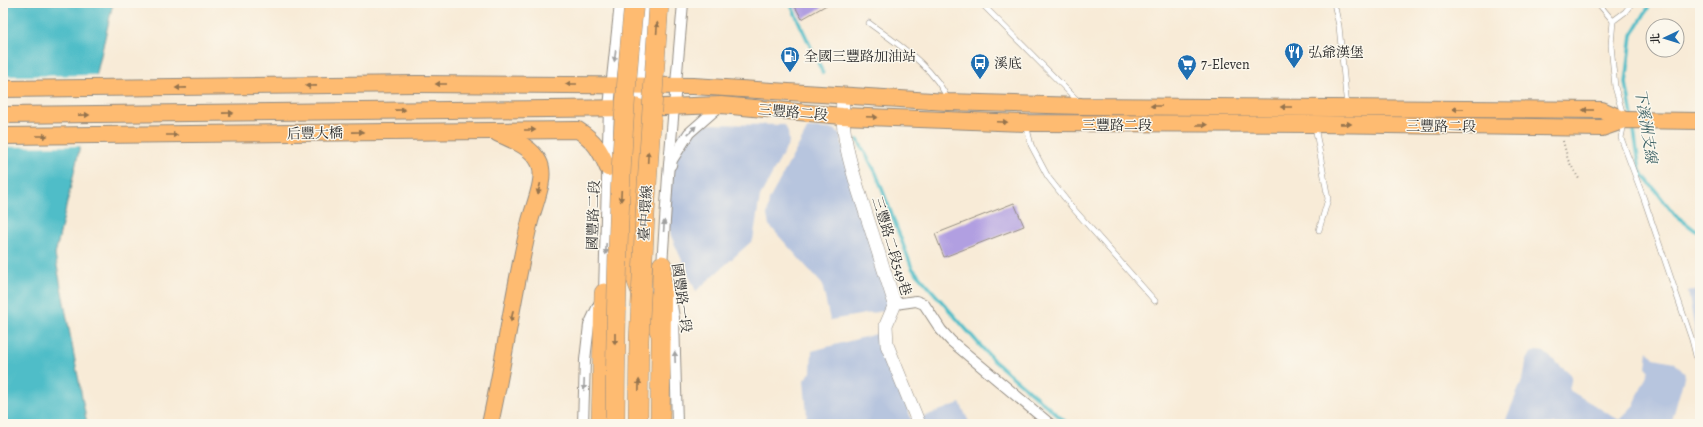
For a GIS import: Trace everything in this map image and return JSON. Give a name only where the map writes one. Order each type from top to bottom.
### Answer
[{"type":"highway","name":"臺中環線","points":[[615,424],[616,282],[623,143],[634,3]]},
{"type":"highway","name":"臺中環線","points":[[638,424],[645,215],[659,3]]},
{"type":"highway","points":[[637,108],[630,249],[631,265],[634,276],[660,332]]},
{"type":"highway","points":[[660,424],[662,265]]},
{"type":"highway","points":[[601,424],[604,293]]},
{"type":"main road","points":[[3,89],[417,84],[610,86]]},
{"type":"main road","name":"三豐路二段","points":[[610,86],[693,86],[843,95],[948,102],[1084,115],[1314,116],[1559,128],[1602,128],[1625,120],[1700,120]]},
{"type":"main road","name":"三豐路二段","points":[[609,107],[637,108],[722,105],[842,116],[1026,123],[1084,115]]},
{"type":"main road","name":"后豐大橋","points":[[3,115],[609,107]]},
{"type":"main road","name":"三豐路二段","points":[[1314,116],[1347,108],[1602,110],[1625,120]]},
{"type":"main road","name":"后豐大橋","points":[[3,136],[578,130],[589,137],[600,150],[608,168]]},
{"type":"main road","points":[[490,424],[530,223],[540,189],[542,174],[539,162],[522,144],[492,131]]},
{"type":"street","name":"國豐路二段","points":[[583,424],[585,360],[589,325],[604,293],[610,86],[615,55],[620,3]]},
{"type":"street","points":[[637,108],[646,3]]},
{"type":"street","points":[[668,176],[683,3]]},
{"type":"street","name":"三豐路二段549巷","points":[[843,95],[842,116],[844,136],[852,169],[894,304],[886,325],[887,345],[919,424]]},
{"type":"street","points":[[668,176],[672,160],[689,133],[722,105]]},
{"type":"street","name":"國豐路一段","points":[[668,176],[662,265],[670,288],[674,318],[677,424]]},
{"type":"street","points":[[894,304],[916,301],[924,304],[941,330],[951,341],[1050,424]]},
{"type":"lane","points":[[981,3],[1084,115]]},
{"type":"lane","points":[[1334,3],[1339,26],[1347,108]]},
{"type":"lane","points":[[1598,3],[1613,20],[1611,45],[1615,87],[1625,120],[1621,138],[1644,199],[1690,332],[1700,372]]},
{"type":"lane","points":[[1613,20],[1625,12],[1632,3]]},
{"type":"lane","points":[[869,23],[901,47],[924,68],[943,88],[948,102]]},
{"type":"lane","points":[[1314,116],[1328,198],[1319,230]]},
{"type":"lane","points":[[1026,123],[1031,145],[1048,177],[1071,206],[1155,301]]},
{"type":"path","points":[[1559,128],[1568,160],[1579,179]]},
{"type":"shaded area","points":[[695,124],[785,125],[788,132],[789,143],[760,196],[753,240],[696,291],[671,236],[665,206],[667,162],[679,133],[685,127]]},
{"type":"shaded area","points":[[808,128],[834,129],[839,133],[890,302],[889,310],[830,320],[822,284],[769,225],[767,215],[769,200]]},
{"type":"shaded area","points":[[1700,289],[1700,360],[1688,291]]},
{"type":"shaded area","points":[[880,333],[912,421],[960,403],[970,424],[804,424],[807,415],[804,380],[811,372],[812,351]]},
{"type":"shaded area","points":[[1536,351],[1544,352],[1572,376],[1569,390],[1619,420],[1634,405],[1649,370],[1646,368],[1648,351],[1654,358],[1674,362],[1685,374],[1671,424],[1504,424],[1524,376],[1526,362],[1531,353]]},
{"type":"water","points":[[3,3],[113,3],[55,255],[87,424],[3,424]]},
{"type":"pier","points":[[99,75],[82,146],[3,147],[3,76]]},
{"type":"building","points":[[793,3],[830,3],[802,19]]},
{"type":"building","points":[[1014,203],[1024,226],[944,257],[935,234]]},
{"type":"waterway","points":[[790,3],[823,73]]},
{"type":"waterway","name":"下溪洲支線","points":[[1632,116],[1626,83],[1632,35],[1651,3]]},
{"type":"waterway","name":"下溪洲支線","points":[[1633,124],[1640,171],[1675,215],[1700,234]]},
{"type":"waterway","points":[[858,140],[876,173],[912,268],[994,361],[1068,424]]},
{"type":"place","name":"弘爺漢堡","points":[[1294,69]]},
{"type":"place","name":"全國三豐路加油站","points":[[790,73]]},
{"type":"place","name":"溪底","points":[[980,80]]},
{"type":"place","name":"7-Eleven","points":[[1187,81]]}]
